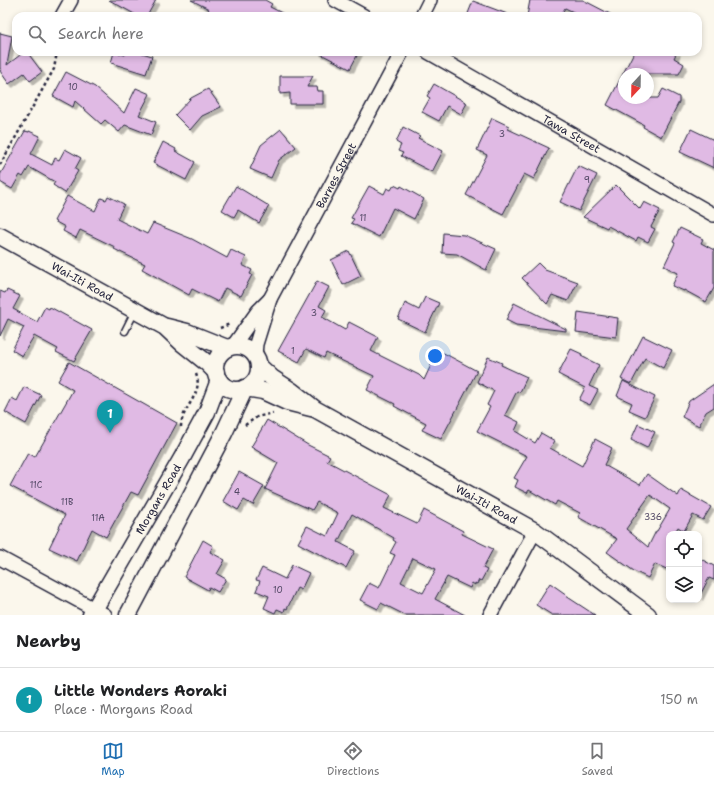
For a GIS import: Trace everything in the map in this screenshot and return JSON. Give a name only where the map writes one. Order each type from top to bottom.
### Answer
[{"type":"street","points":[[64,12],[71,0]]},
{"type":"street","points":[[335,0],[357,12]]},
{"type":"street","points":[[424,12],[430,0]]},
{"type":"street","name":"Barnes Street","points":[[257,360],[256,344],[270,299],[400,56]]},
{"type":"street","name":"Tawa Street","points":[[435,56],[714,216]]},
{"type":"street","name":"Wai-Iti Road","points":[[0,236],[165,327],[207,363],[217,376]]},
{"type":"street","name":"Barnes Street","points":[[230,347],[258,311],[270,299]]},
{"type":"street","name":"Wai-Iti Road","points":[[165,327],[187,332],[230,347]]},
{"type":"street","points":[[230,347],[245,347],[257,360],[256,378],[252,384],[245,388],[231,388],[224,385],[217,376],[216,365],[218,358],[222,352],[230,347]]},
{"type":"street","name":"Wai-Iti Road","points":[[257,360],[272,378],[315,409],[535,531],[648,615]]},
{"type":"street","name":"Morgans Road","points":[[97,613],[207,412],[217,376]]},
{"type":"street","points":[[128,615],[224,433],[245,388]]},
{"type":"street","name":"Wai-Iti Road","points":[[245,388],[263,391],[287,402],[315,409]]},
{"type":"street","points":[[490,615],[535,531]]},
{"type":"street","points":[[0,558],[97,613]]},
{"type":"lane","points":[[125,331],[135,310]]},
{"type":"path","points":[[0,165],[54,69],[56,56]]},
{"type":"path","points":[[218,329],[234,322]]},
{"type":"path","points":[[181,434],[181,420],[198,387],[195,373]]},
{"type":"path","points":[[240,427],[248,424],[257,417],[273,412],[277,413]]},
{"type":"building","points":[[109,0],[156,0],[149,12],[131,12]]},
{"type":"building","points":[[191,0],[265,0],[272,4],[270,7],[280,12],[207,12],[209,9]]},
{"type":"building","points":[[530,0],[583,0],[606,12],[574,12],[565,8],[562,12],[528,12]]},
{"type":"building","points":[[473,1],[502,12],[469,12]]},
{"type":"building","points":[[0,33],[12,36],[7,65],[19,56],[30,56],[42,72],[30,81],[24,73],[9,84],[0,71],[2,69],[0,69]]},
{"type":"building","points":[[113,56],[152,56],[146,74],[111,63]]},
{"type":"building","points":[[325,56],[357,56],[350,69]]},
{"type":"building","points":[[632,56],[675,56],[674,58],[684,64],[679,74],[654,74],[654,68],[626,68]]},
{"type":"building","points":[[66,72],[95,87],[124,113],[136,88],[150,94],[139,115],[156,122],[151,135],[125,125],[119,132],[105,120],[101,124],[75,101],[73,107],[53,96]]},
{"type":"building","points":[[280,76],[313,76],[307,87],[317,87],[318,91],[323,91],[323,104],[290,104],[290,93],[280,94]]},
{"type":"building","points":[[618,83],[618,104],[654,104],[654,98],[658,98],[663,89],[679,97],[679,102],[661,137],[643,127],[644,125],[607,105]]},
{"type":"building","points":[[434,84],[467,103],[461,114],[447,106],[439,121],[422,112],[430,98],[427,96]]},
{"type":"building","points":[[208,89],[221,107],[202,116],[190,130],[175,115],[191,98]]},
{"type":"building","points":[[492,118],[509,126],[508,129],[549,148],[534,179],[524,174],[503,214],[466,195],[487,155],[477,150]]},
{"type":"building","points":[[403,127],[420,136],[418,138],[443,151],[432,172],[401,156],[403,153],[398,151],[401,145],[396,142]]},
{"type":"building","points":[[281,129],[296,147],[279,160],[271,178],[250,169],[261,145]]},
{"type":"building","points":[[691,129],[714,140],[714,168],[680,152]]},
{"type":"building","points":[[25,131],[29,131],[40,136],[31,154],[52,165],[55,158],[59,160],[65,149],[81,158],[75,169],[78,171],[65,193],[53,185],[55,182],[29,167],[23,177],[20,175],[12,189],[0,182],[0,175]]},
{"type":"building","points":[[163,142],[176,149],[175,151],[195,162],[186,180],[153,163]]},
{"type":"building","points":[[578,166],[597,175],[579,211],[560,202]]},
{"type":"building","points":[[394,185],[400,188],[401,186],[424,199],[414,219],[393,208],[379,237],[351,223],[354,219],[351,218],[369,186],[384,194],[387,188],[391,190]]},
{"type":"building","points":[[616,185],[640,209],[644,202],[660,210],[651,227],[655,229],[648,242],[638,237],[636,241],[608,226],[607,228],[583,217]]},
{"type":"building","points":[[236,186],[269,206],[259,223],[238,210],[234,217],[222,210]]},
{"type":"building","points":[[67,196],[95,211],[101,198],[106,200],[108,196],[124,204],[117,219],[147,234],[153,223],[192,239],[227,258],[231,250],[246,257],[242,265],[252,270],[250,274],[252,275],[241,296],[225,288],[218,302],[192,289],[189,295],[142,269],[145,264],[114,249],[115,247],[80,230],[76,238],[63,231],[65,227],[54,221]]},
{"type":"building","points":[[680,228],[703,239],[701,243],[714,250],[714,288],[706,302],[684,290],[672,286],[678,273],[664,266],[675,243],[673,242]]},
{"type":"building","points":[[443,233],[464,235],[496,249],[486,270],[457,254],[442,253]]},
{"type":"building","points":[[349,251],[361,276],[343,285],[331,260]]},
{"type":"building","points":[[538,263],[545,270],[578,282],[568,301],[552,295],[547,304],[522,278]]},
{"type":"building","points":[[317,281],[329,287],[319,306],[326,310],[322,317],[345,330],[349,322],[378,337],[371,351],[419,375],[424,380],[438,350],[477,371],[441,439],[422,430],[426,423],[394,406],[395,404],[367,390],[374,376],[326,353],[324,358],[306,349],[299,362],[278,351]]},
{"type":"building","points":[[7,290],[20,296],[13,309],[37,322],[45,307],[49,309],[50,307],[92,330],[74,361],[56,352],[58,349],[34,336],[22,356],[12,350],[24,327],[8,319],[0,336],[0,291],[5,293]]},
{"type":"building","points":[[425,297],[439,303],[425,332],[398,319],[405,303],[419,310]]},
{"type":"building","points":[[514,303],[566,329],[566,331],[516,325],[506,320]]},
{"type":"building","points":[[578,312],[618,318],[616,337],[576,332]]},
{"type":"building","points":[[643,336],[672,350],[663,368],[645,358],[631,384],[621,379]]},
{"type":"building","points":[[571,349],[599,365],[589,386],[598,390],[590,405],[579,400],[585,388],[558,374]]},
{"type":"building","points":[[488,357],[527,377],[520,392],[517,391],[505,415],[519,422],[515,431],[535,443],[541,433],[555,441],[550,448],[582,466],[595,439],[612,448],[604,465],[640,485],[647,474],[678,496],[681,490],[711,507],[703,520],[693,515],[684,531],[678,527],[676,531],[666,531],[666,569],[655,564],[648,578],[634,571],[607,552],[617,539],[578,517],[580,513],[557,501],[555,505],[529,490],[527,493],[515,487],[518,480],[514,478],[527,456],[477,431],[490,407],[487,405],[494,391],[477,382]],"holes":[[[650,495],[670,509],[648,547],[626,529]]]},
{"type":"building","points":[[69,362],[177,423],[138,495],[131,492],[106,537],[92,529],[77,561],[49,548],[65,515],[10,486],[28,453],[35,457],[73,390],[58,381]]},
{"type":"building","points":[[623,381],[655,397],[645,417],[629,410],[632,403],[617,396]]},
{"type":"building","points":[[714,384],[714,407],[706,412],[699,426],[682,417],[689,401]]},
{"type":"building","points":[[24,387],[41,395],[26,424],[5,412],[12,398],[17,401]]},
{"type":"building","points":[[267,420],[308,445],[330,456],[327,461],[391,495],[384,508],[417,524],[424,510],[463,531],[462,534],[493,549],[483,568],[487,570],[481,581],[479,580],[477,584],[475,583],[475,585],[472,583],[470,588],[447,577],[435,599],[465,615],[405,615],[381,603],[378,609],[360,600],[369,583],[379,588],[395,555],[390,553],[396,542],[393,540],[394,538],[352,514],[338,542],[355,551],[346,568],[298,543],[307,526],[327,536],[338,513],[317,502],[312,510],[265,489],[278,463],[251,447]],"holes":[[[413,558],[436,569],[423,593],[401,582]]]},
{"type":"building","points":[[638,424],[655,432],[647,448],[631,440]]},
{"type":"building","points":[[239,472],[264,486],[253,505],[244,500],[238,510],[223,501]]},
{"type":"building","points":[[203,540],[213,546],[210,552],[225,560],[217,574],[226,579],[218,592],[209,587],[208,590],[184,577]]},
{"type":"building","points":[[702,560],[714,566],[714,580],[709,578],[702,591]]},
{"type":"building","points":[[292,565],[309,573],[301,590],[297,588],[287,609],[285,608],[284,612],[277,609],[275,613],[264,608],[269,596],[256,591],[260,581],[256,580],[262,568],[285,579]]},
{"type":"building","points":[[550,583],[567,595],[566,596],[595,615],[552,615],[536,605]]},
{"type":"place","name":"Little Wonders Aoraki","points":[[110,433]]}]
